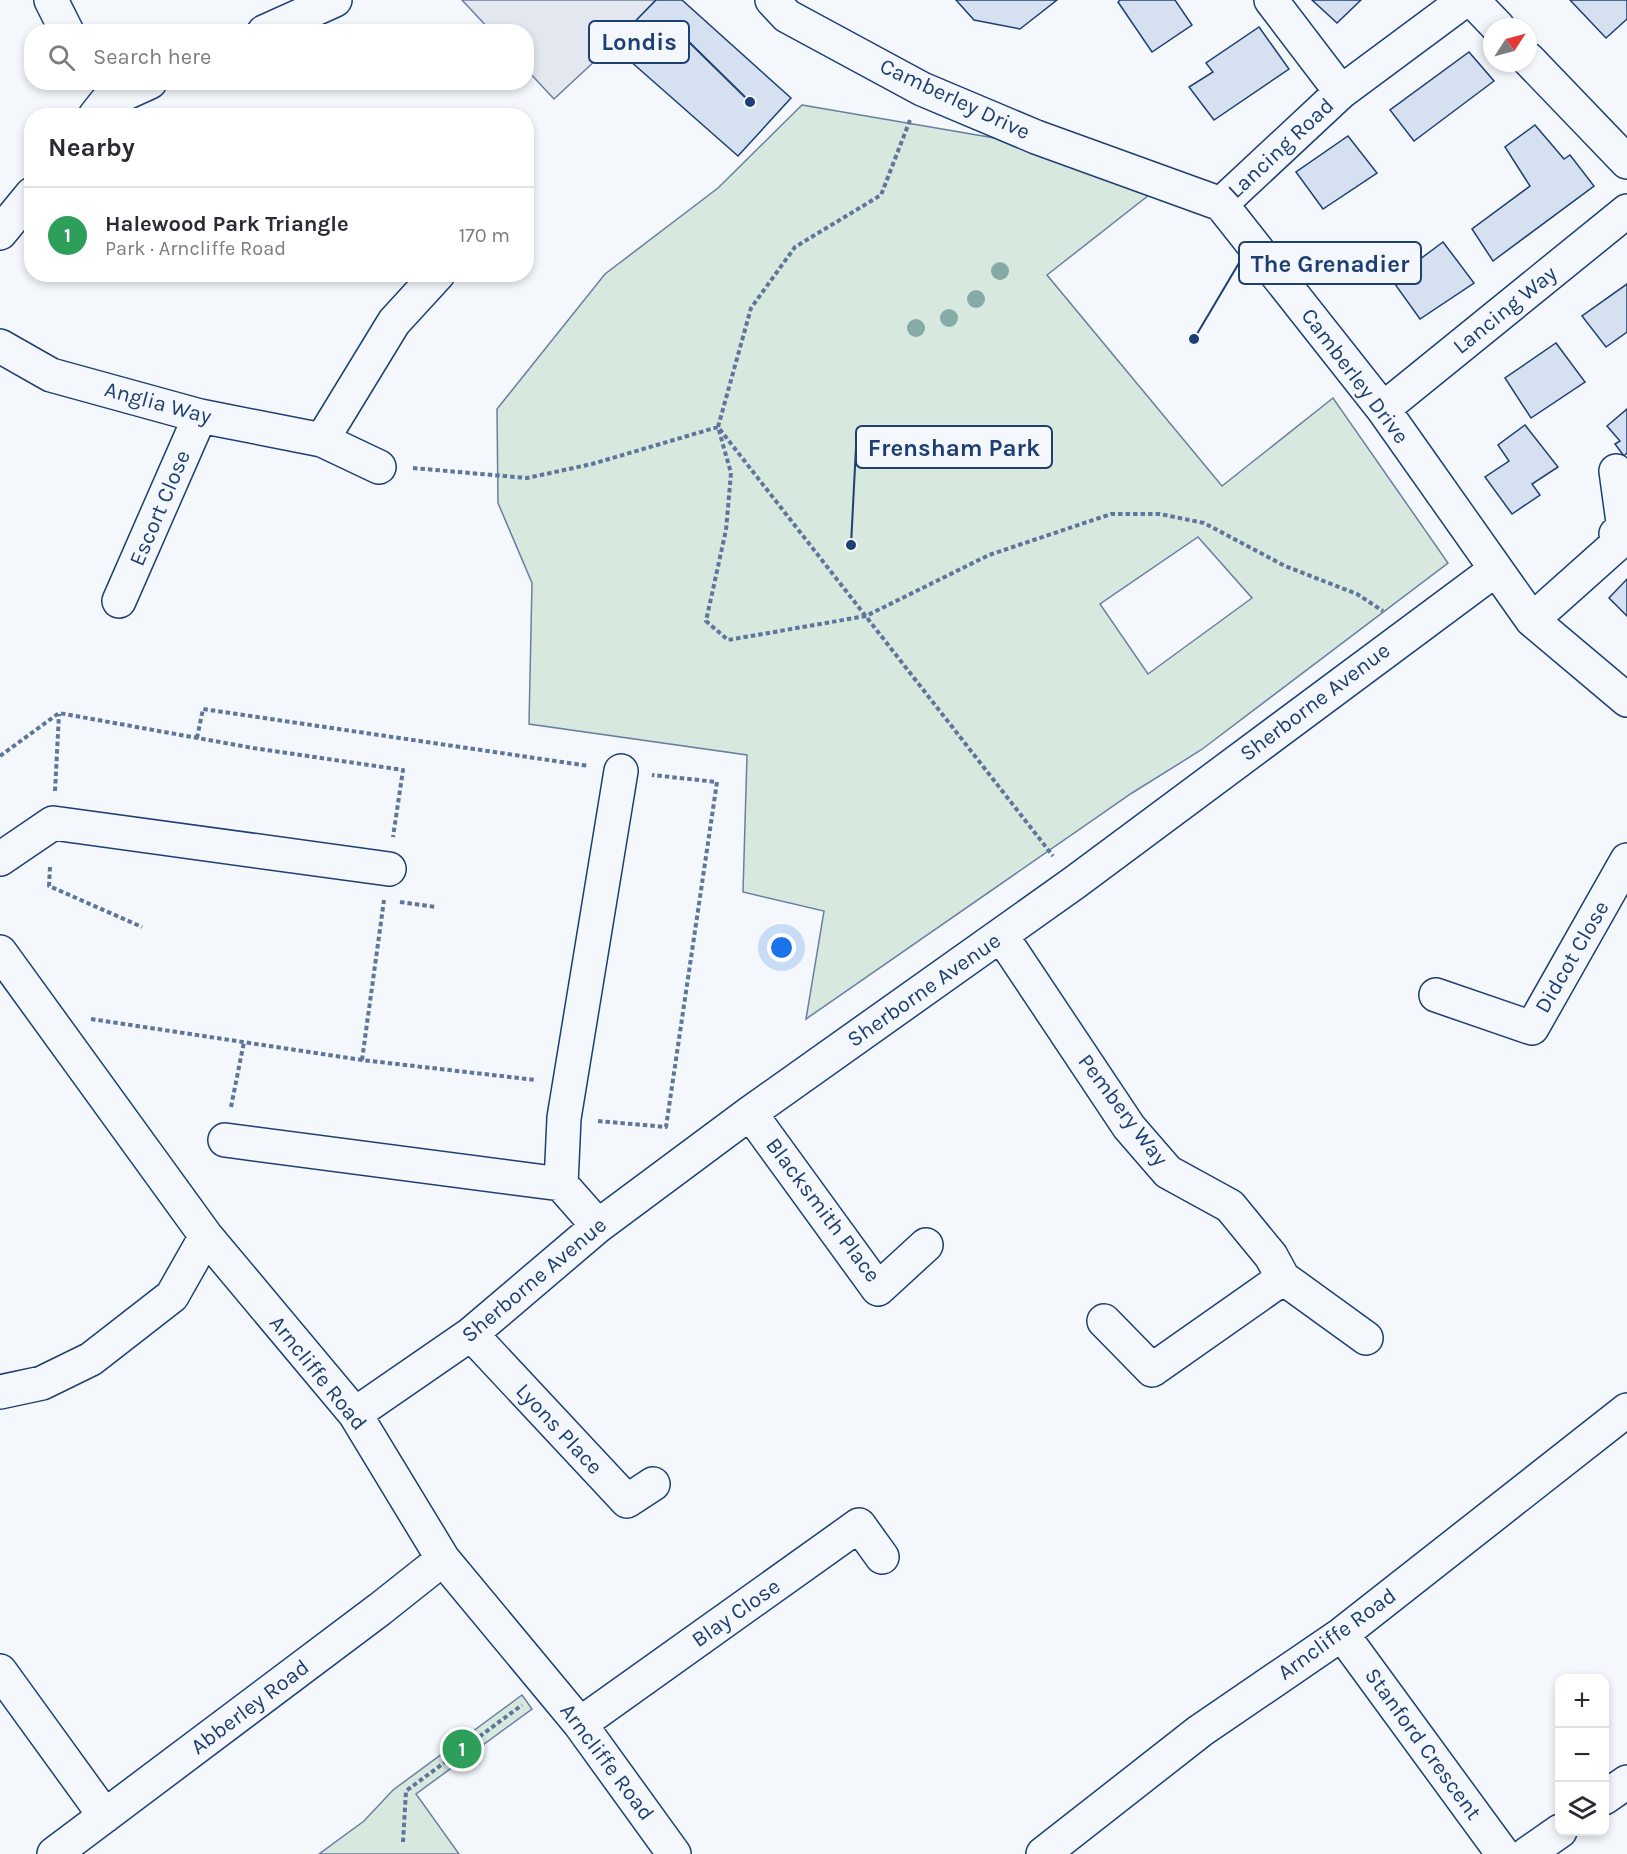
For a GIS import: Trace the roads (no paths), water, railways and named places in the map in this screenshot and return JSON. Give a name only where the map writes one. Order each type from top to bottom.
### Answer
[{"type":"street","points":[[51,0],[64,24]]},
{"type":"street","points":[[282,24],[335,0]]},
{"type":"street","name":"Camberley Drive","points":[[772,0],[787,16],[922,89],[1036,137],[1221,204],[1383,409],[1532,620],[1627,700]]},
{"type":"street","name":"Lancing Road","points":[[1271,0],[1341,92]]},
{"type":"street","name":"Lancing Road","points":[[1221,204],[1341,92],[1465,0]]},
{"type":"street","points":[[1472,0],[1489,18]]},
{"type":"street","points":[[1537,68],[1627,162]]},
{"type":"street","points":[[98,100],[127,90]]},
{"type":"street","points":[[0,233],[24,204]]},
{"type":"street","name":"Lancing Way","points":[[1383,409],[1627,211]]},
{"type":"street","points":[[322,440],[394,322],[431,282]]},
{"type":"street","name":"Anglia Way","points":[[0,346],[51,375],[200,416],[322,440],[379,467]]},
{"type":"street","name":"Escort Close","points":[[119,601],[200,416]]},
{"type":"street","points":[[1532,620],[1620,536],[1616,471]]},
{"type":"street","name":"Sherborne Avenue","points":[[355,1414],[471,1334],[598,1226],[750,1113],[1074,883],[1411,630],[1495,570]]},
{"type":"street","points":[[561,1184],[564,1118],[621,771]]},
{"type":"street","points":[[0,859],[53,823],[389,869]]},
{"type":"street","name":"Didcot Close","points":[[1436,995],[1532,1028],[1627,860]]},
{"type":"street","name":"Pembery Way","points":[[1001,935],[1129,1127],[1168,1172],[1230,1206],[1272,1256],[1283,1278]]},
{"type":"street","name":"Arncliffe Road","points":[[0,952],[206,1236],[355,1414],[444,1559],[580,1724],[674,1854]]},
{"type":"street","name":"Blacksmith Place","points":[[750,1113],[878,1289],[926,1245]]},
{"type":"street","points":[[225,1140],[561,1184],[598,1226]]},
{"type":"street","points":[[0,1392],[42,1383],[91,1359],[172,1296],[206,1236]]},
{"type":"street","points":[[1104,1321],[1152,1370],[1283,1278],[1366,1338]]},
{"type":"street","name":"Lyons Place","points":[[471,1334],[627,1501],[652,1484]]},
{"type":"street","name":"Arncliffe Road","points":[[1043,1854],[1200,1731],[1342,1634],[1627,1410]]},
{"type":"street","name":"Blay Close","points":[[580,1724],[859,1525],[882,1557]]},
{"type":"street","name":"Abberley Road","points":[[54,1854],[444,1559]]},
{"type":"street","name":"Stanford Crescent","points":[[1342,1634],[1503,1854]]},
{"type":"street","points":[[0,1671],[105,1816]]},
{"type":"street","points":[[1609,1795],[1627,1782]]},
{"type":"street","points":[[1527,1854],[1555,1834]]},
{"type":"place","name":"Londis","points":[[750,102]]},
{"type":"place","name":"The Grenadier","points":[[1194,339]]},
{"type":"place","name":"Frensham Park","points":[[851,545]]},
{"type":"place","name":"Halewood Park Triangle","points":[[462,1749]]}]
